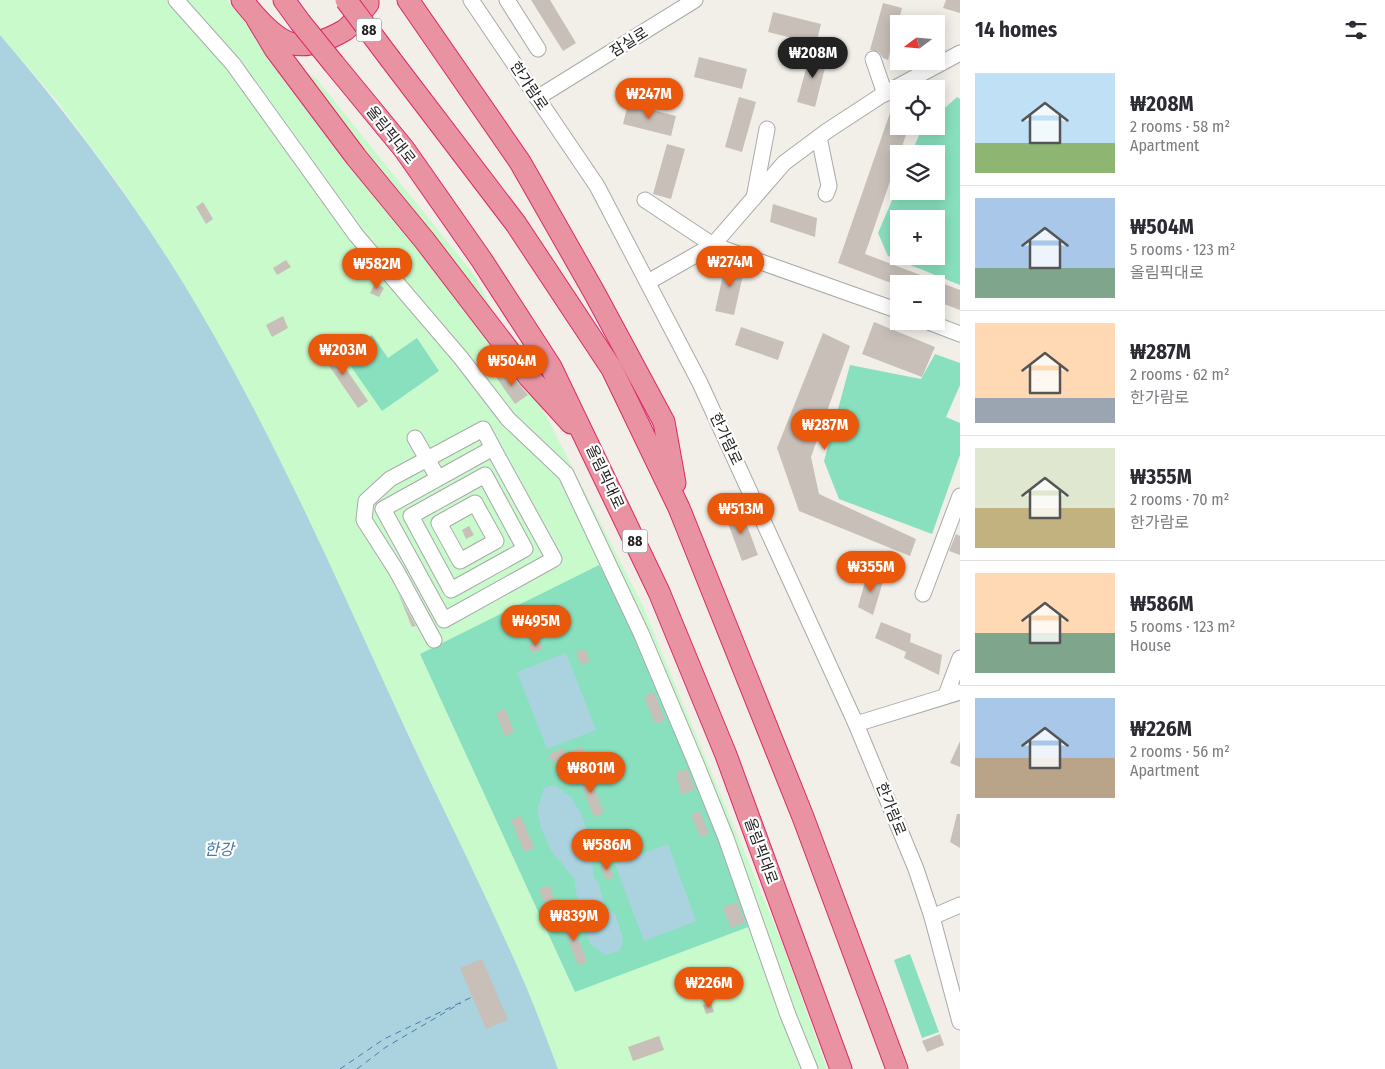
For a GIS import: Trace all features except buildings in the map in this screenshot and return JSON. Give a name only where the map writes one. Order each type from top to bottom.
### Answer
[{"type":"highway","points":[[242,0],[258,19],[283,41],[294,44],[315,44],[346,29],[368,4],[368,0]]},
{"type":"highway","name":"올림픽대로","points":[[284,0],[404,149],[481,259],[551,367],[659,592],[726,755],[841,1069]]},
{"type":"highway","name":"88","points":[[346,0],[516,224],[612,369],[679,508],[810,835],[897,1069]]},
{"type":"highway","points":[[408,0],[520,162],[594,292],[655,405],[664,422],[679,508]]},
{"type":"highway","points":[[258,19],[275,49],[356,157],[425,241],[529,377],[589,443]]},
{"type":"street","points":[[176,0],[232,64],[356,235],[461,358],[508,419],[566,474],[641,633],[697,766],[726,838],[788,1015],[810,1069]]},
{"type":"street","name":"한가람로","points":[[471,0],[597,186],[700,383],[856,724],[916,869],[932,916],[960,1022]]},
{"type":"street","points":[[507,0],[538,49]]},
{"type":"street","name":"잠실로","points":[[537,98],[695,0]]},
{"type":"street","points":[[648,282],[713,245],[784,163],[819,137],[885,94],[960,52]]},
{"type":"street","points":[[873,59],[885,94]]},
{"type":"street","points":[[754,199],[767,129]]},
{"type":"street","points":[[819,137],[828,186],[826,194]]},
{"type":"street","points":[[645,200],[713,245],[890,308]]},
{"type":"street","points":[[945,328],[960,334]]},
{"type":"street","points":[[434,640],[396,570],[364,520],[366,501],[390,479],[488,425],[493,448],[554,559],[444,620],[383,508],[493,448]]},
{"type":"street","points":[[415,438],[438,478]]},
{"type":"street","points":[[456,468],[466,486]]},
{"type":"street","points":[[485,476],[525,549],[452,590],[411,516],[466,486],[485,476]]},
{"type":"street","points":[[390,479],[400,499]]},
{"type":"street","points":[[495,494],[513,484]]},
{"type":"street","points":[[419,488],[429,507]]},
{"type":"street","points":[[431,552],[449,542],[456,513],[448,496]]},
{"type":"street","points":[[923,594],[960,496]]},
{"type":"street","points":[[496,591],[477,552],[486,523],[505,512]]},
{"type":"street","points":[[456,513],[486,523]]},
{"type":"street","points":[[515,531],[533,521]]},
{"type":"street","points":[[378,543],[393,527]]},
{"type":"street","points":[[403,545],[422,536]]},
{"type":"street","points":[[449,542],[477,552]]},
{"type":"street","points":[[507,559],[518,579]]},
{"type":"street","points":[[396,570],[412,562]]},
{"type":"street","points":[[423,582],[442,572]]},
{"type":"street","points":[[470,580],[480,600]]},
{"type":"street","points":[[417,609],[434,600]]},
{"type":"street","points":[[856,724],[953,693],[960,658]]},
{"type":"street","points":[[932,916],[960,905]]},
{"type":"green space","points":[[0,0],[227,0],[275,57],[315,77],[475,276],[642,604],[782,943],[827,1069],[558,1069],[522,977],[275,451],[172,265],[122,189],[58,102],[0,35]]},
{"type":"green space","points":[[957,97],[960,99],[960,285],[945,279],[945,275],[935,275],[910,265],[945,265],[945,210],[890,210],[890,257],[878,233],[892,200],[945,200],[945,145],[915,145],[919,135],[945,135],[945,108]]},
{"type":"green space","points":[[372,335],[388,358],[417,338],[439,371],[382,411],[343,355]]},
{"type":"green space","points":[[935,354],[960,363],[960,385],[946,417],[960,423],[960,455],[932,534],[839,499],[824,461],[850,365],[921,379]]},
{"type":"green space","points":[[599,565],[640,640],[680,732],[751,926],[575,992],[420,654]]},
{"type":"green space","points":[[910,954],[939,1032],[922,1038],[894,960]]},
{"type":"water","name":"한강","points":[[0,35],[68,117],[131,203],[203,316],[234,372],[264,428],[320,544],[492,910],[536,1010],[558,1069],[0,1069]]},
{"type":"water","points":[[566,653],[596,730],[547,749],[517,672]]},
{"type":"water","points":[[555,785],[572,798],[582,816],[590,838],[594,878],[599,884],[604,905],[615,914],[622,934],[623,943],[619,951],[606,955],[590,944],[584,923],[585,912],[577,897],[574,878],[552,852],[541,828],[537,810],[544,788]]},
{"type":"water","points":[[668,844],[696,921],[644,941],[615,864]]},
{"type":"ferry route","points":[[340,1069],[384,1039],[472,997]]},
{"type":"ferry route","points":[[357,1069],[386,1047],[461,1003]]}]
